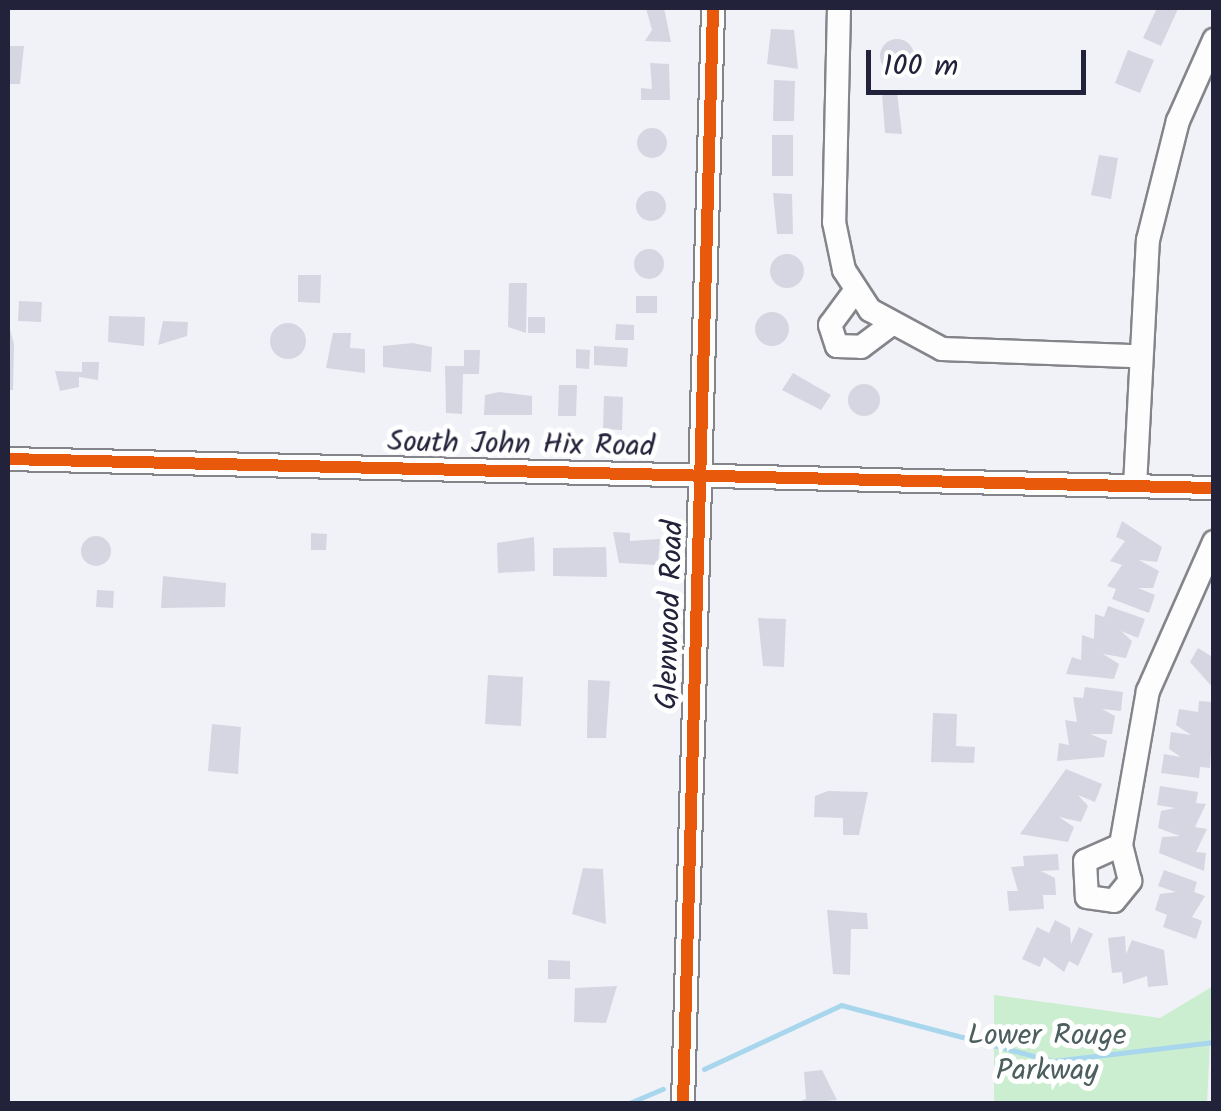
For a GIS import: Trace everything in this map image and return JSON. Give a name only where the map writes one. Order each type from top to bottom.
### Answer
[{"type":"street","name":"Glenwood Road","points":[[683,1104],[713,8]]},
{"type":"street","points":[[839,8],[834,222],[855,290],[890,326],[950,350],[1137,356]]},
{"type":"street","points":[[1134,486],[1137,356],[1159,185],[1214,40]]},
{"type":"street","points":[[855,290],[830,325],[837,346],[861,347],[890,326]]},
{"type":"street","name":"South John Hix Road","points":[[8,459],[1214,488]]},
{"type":"street","points":[[1121,845],[1154,668],[1214,542]]},
{"type":"green space","name":"Lower Rouge Parkway","points":[[1213,986],[1207,1103],[994,1103],[994,995],[1160,1018]]},
{"type":"building","points":[[646,8],[664,8],[671,42],[645,41],[652,30]]},
{"type":"building","points":[[1157,8],[1178,9],[1161,46],[1143,38]]},
{"type":"building","points":[[771,29],[794,30],[798,69],[767,64]]},
{"type":"building","points":[[897,39],[909,44],[914,56],[909,68],[897,73],[885,68],[880,56],[885,44]]},
{"type":"building","points":[[8,46],[24,46],[20,84],[8,84]]},
{"type":"building","points":[[1128,50],[1154,60],[1140,93],[1115,83]]},
{"type":"building","points":[[650,63],[669,64],[670,100],[641,100],[641,88],[652,89]]},
{"type":"building","points":[[774,80],[795,81],[794,121],[773,121]]},
{"type":"building","points":[[882,93],[897,93],[902,134],[885,133]]},
{"type":"building","points":[[652,128],[663,132],[667,143],[663,154],[652,158],[641,154],[637,143],[641,132]]},
{"type":"building","points":[[772,135],[793,135],[793,176],[772,176]]},
{"type":"building","points":[[1099,155],[1118,158],[1111,199],[1091,195]]},
{"type":"building","points":[[651,191],[662,195],[666,206],[662,217],[651,221],[640,217],[636,206],[640,195]]},
{"type":"building","points":[[773,193],[792,194],[793,234],[777,234]]},
{"type":"building","points":[[649,249],[660,253],[664,264],[660,275],[649,279],[638,275],[634,264],[638,253]]},
{"type":"building","points":[[787,254],[799,259],[804,271],[799,283],[787,288],[775,283],[770,271],[775,259]]},
{"type":"building","points":[[298,275],[321,275],[320,303],[298,302]]},
{"type":"building","points":[[509,283],[527,283],[526,333],[508,327]]},
{"type":"building","points":[[636,296],[657,296],[657,313],[636,313]]},
{"type":"building","points":[[19,301],[42,302],[41,322],[18,321]]},
{"type":"building","points":[[772,312],[784,317],[789,329],[784,341],[772,346],[760,341],[755,329],[760,317]]},
{"type":"building","points":[[109,316],[145,317],[144,346],[108,342]]},
{"type":"building","points":[[528,317],[545,317],[545,333],[528,333]]},
{"type":"building","points":[[163,321],[188,322],[187,336],[158,345]]},
{"type":"building","points":[[8,322],[14,344],[13,390],[8,390]]},
{"type":"building","points":[[288,323],[300,329],[306,341],[300,353],[288,359],[276,353],[270,341],[276,329]]},
{"type":"building","points":[[616,324],[634,325],[634,340],[615,340]]},
{"type":"building","points":[[333,333],[351,333],[350,348],[365,349],[365,373],[326,368]]},
{"type":"building","points":[[413,343],[432,347],[431,372],[383,367],[383,346]]},
{"type":"building","points":[[594,346],[628,348],[627,367],[594,365]]},
{"type":"building","points":[[576,349],[590,350],[589,369],[576,368]]},
{"type":"building","points":[[464,350],[480,350],[479,374],[463,374],[462,414],[446,413],[445,366],[464,366]]},
{"type":"building","points":[[82,362],[99,362],[98,380],[79,377],[79,387],[60,391],[55,371],[82,372]]},
{"type":"building","points":[[793,373],[831,395],[821,410],[782,390]]},
{"type":"building","points":[[864,384],[875,389],[880,400],[875,411],[864,416],[853,411],[848,400],[853,389]]},
{"type":"building","points":[[559,385],[577,385],[576,416],[558,416]]},
{"type":"building","points":[[499,392],[532,396],[532,415],[484,415],[485,395]]},
{"type":"building","points":[[604,396],[623,397],[622,430],[603,429]]},
{"type":"building","points":[[1122,521],[1162,547],[1157,562],[1139,560],[1159,571],[1153,588],[1138,588],[1155,595],[1149,613],[1112,599],[1116,589],[1107,586],[1122,565],[1110,561],[1125,541],[1116,537]]},
{"type":"building","points":[[613,532],[630,533],[630,541],[660,539],[658,565],[619,563]]},
{"type":"building","points":[[311,533],[327,534],[326,550],[311,550]]},
{"type":"building","points":[[96,536],[110,545],[111,551],[102,565],[96,566],[82,557],[81,551],[90,537]]},
{"type":"building","points":[[534,537],[535,571],[498,573],[497,543]]},
{"type":"building","points":[[606,547],[607,577],[553,576],[553,548]]},
{"type":"building","points":[[163,576],[226,583],[225,607],[161,608]]},
{"type":"building","points":[[97,590],[114,591],[113,608],[96,607]]},
{"type":"building","points":[[1108,606],[1145,619],[1138,638],[1121,631],[1132,641],[1126,658],[1103,654],[1119,664],[1114,679],[1066,674],[1072,657],[1081,660],[1082,635],[1094,639],[1095,614],[1104,617]]},
{"type":"building","points":[[758,618],[786,619],[784,667],[763,666]]},
{"type":"building","points":[[1198,648],[1214,658],[1214,689],[1190,662]]},
{"type":"building","points":[[488,675],[523,677],[521,726],[485,724]]},
{"type":"building","points":[[588,680],[610,681],[606,738],[587,738]]},
{"type":"building","points":[[1085,687],[1123,692],[1121,711],[1102,709],[1115,716],[1112,734],[1090,734],[1107,741],[1104,757],[1057,761],[1059,743],[1069,745],[1065,720],[1077,722],[1073,697],[1083,698]]},
{"type":"building","points":[[1199,701],[1214,702],[1210,768],[1200,767],[1199,778],[1161,773],[1164,754],[1181,757],[1169,749],[1171,732],[1191,735],[1176,725],[1179,709],[1198,712]]},
{"type":"building","points":[[933,713],[957,714],[956,746],[975,747],[974,763],[931,762]]},
{"type":"building","points":[[212,724],[241,727],[238,774],[208,771]]},
{"type":"building","points":[[1066,769],[1102,784],[1095,802],[1078,795],[1088,806],[1081,822],[1059,817],[1074,827],[1068,842],[1020,834]]},
{"type":"building","points":[[1160,786],[1198,792],[1196,803],[1206,804],[1195,827],[1207,829],[1196,852],[1206,853],[1204,871],[1159,853],[1162,837],[1180,836],[1158,828],[1161,811],[1175,808],[1157,805]]},
{"type":"building","points":[[828,791],[868,792],[859,835],[843,835],[843,818],[814,817],[815,796]]},
{"type":"building","points":[[1058,854],[1059,870],[1041,871],[1055,878],[1056,895],[1043,895],[1044,909],[1009,911],[1007,891],[1018,891],[1011,867],[1024,866],[1023,856]]},
{"type":"building","points":[[583,868],[603,869],[606,924],[572,914]]},
{"type":"building","points":[[1164,870],[1197,882],[1194,892],[1205,896],[1192,917],[1202,921],[1196,939],[1163,927],[1167,915],[1155,910],[1160,894],[1176,892],[1158,886]]},
{"type":"building","points":[[827,910],[867,913],[868,929],[851,929],[850,975],[833,974]]},
{"type":"building","points":[[1055,920],[1070,928],[1071,944],[1079,927],[1093,934],[1078,966],[1069,961],[1064,972],[1044,957],[1040,967],[1022,959],[1037,927],[1049,933]]},
{"type":"building","points":[[1125,936],[1126,954],[1132,940],[1164,950],[1168,985],[1148,987],[1147,976],[1123,984],[1122,972],[1112,973],[1108,938]]},
{"type":"building","points":[[548,960],[570,961],[570,979],[548,979]]},
{"type":"building","points":[[617,986],[606,1023],[574,1022],[575,988]]},
{"type":"building","points":[[822,1070],[837,1100],[791,1104],[806,1099],[804,1072]]},
{"type":"waterway","points":[[704,1069],[841,1005],[1053,1061],[1214,1042]]},
{"type":"waterway","points":[[627,1104],[663,1089]]},
{"type":"cycle path","points":[[683,1104],[713,8]]},
{"type":"cycle path","points":[[8,459],[1214,488]]}]
